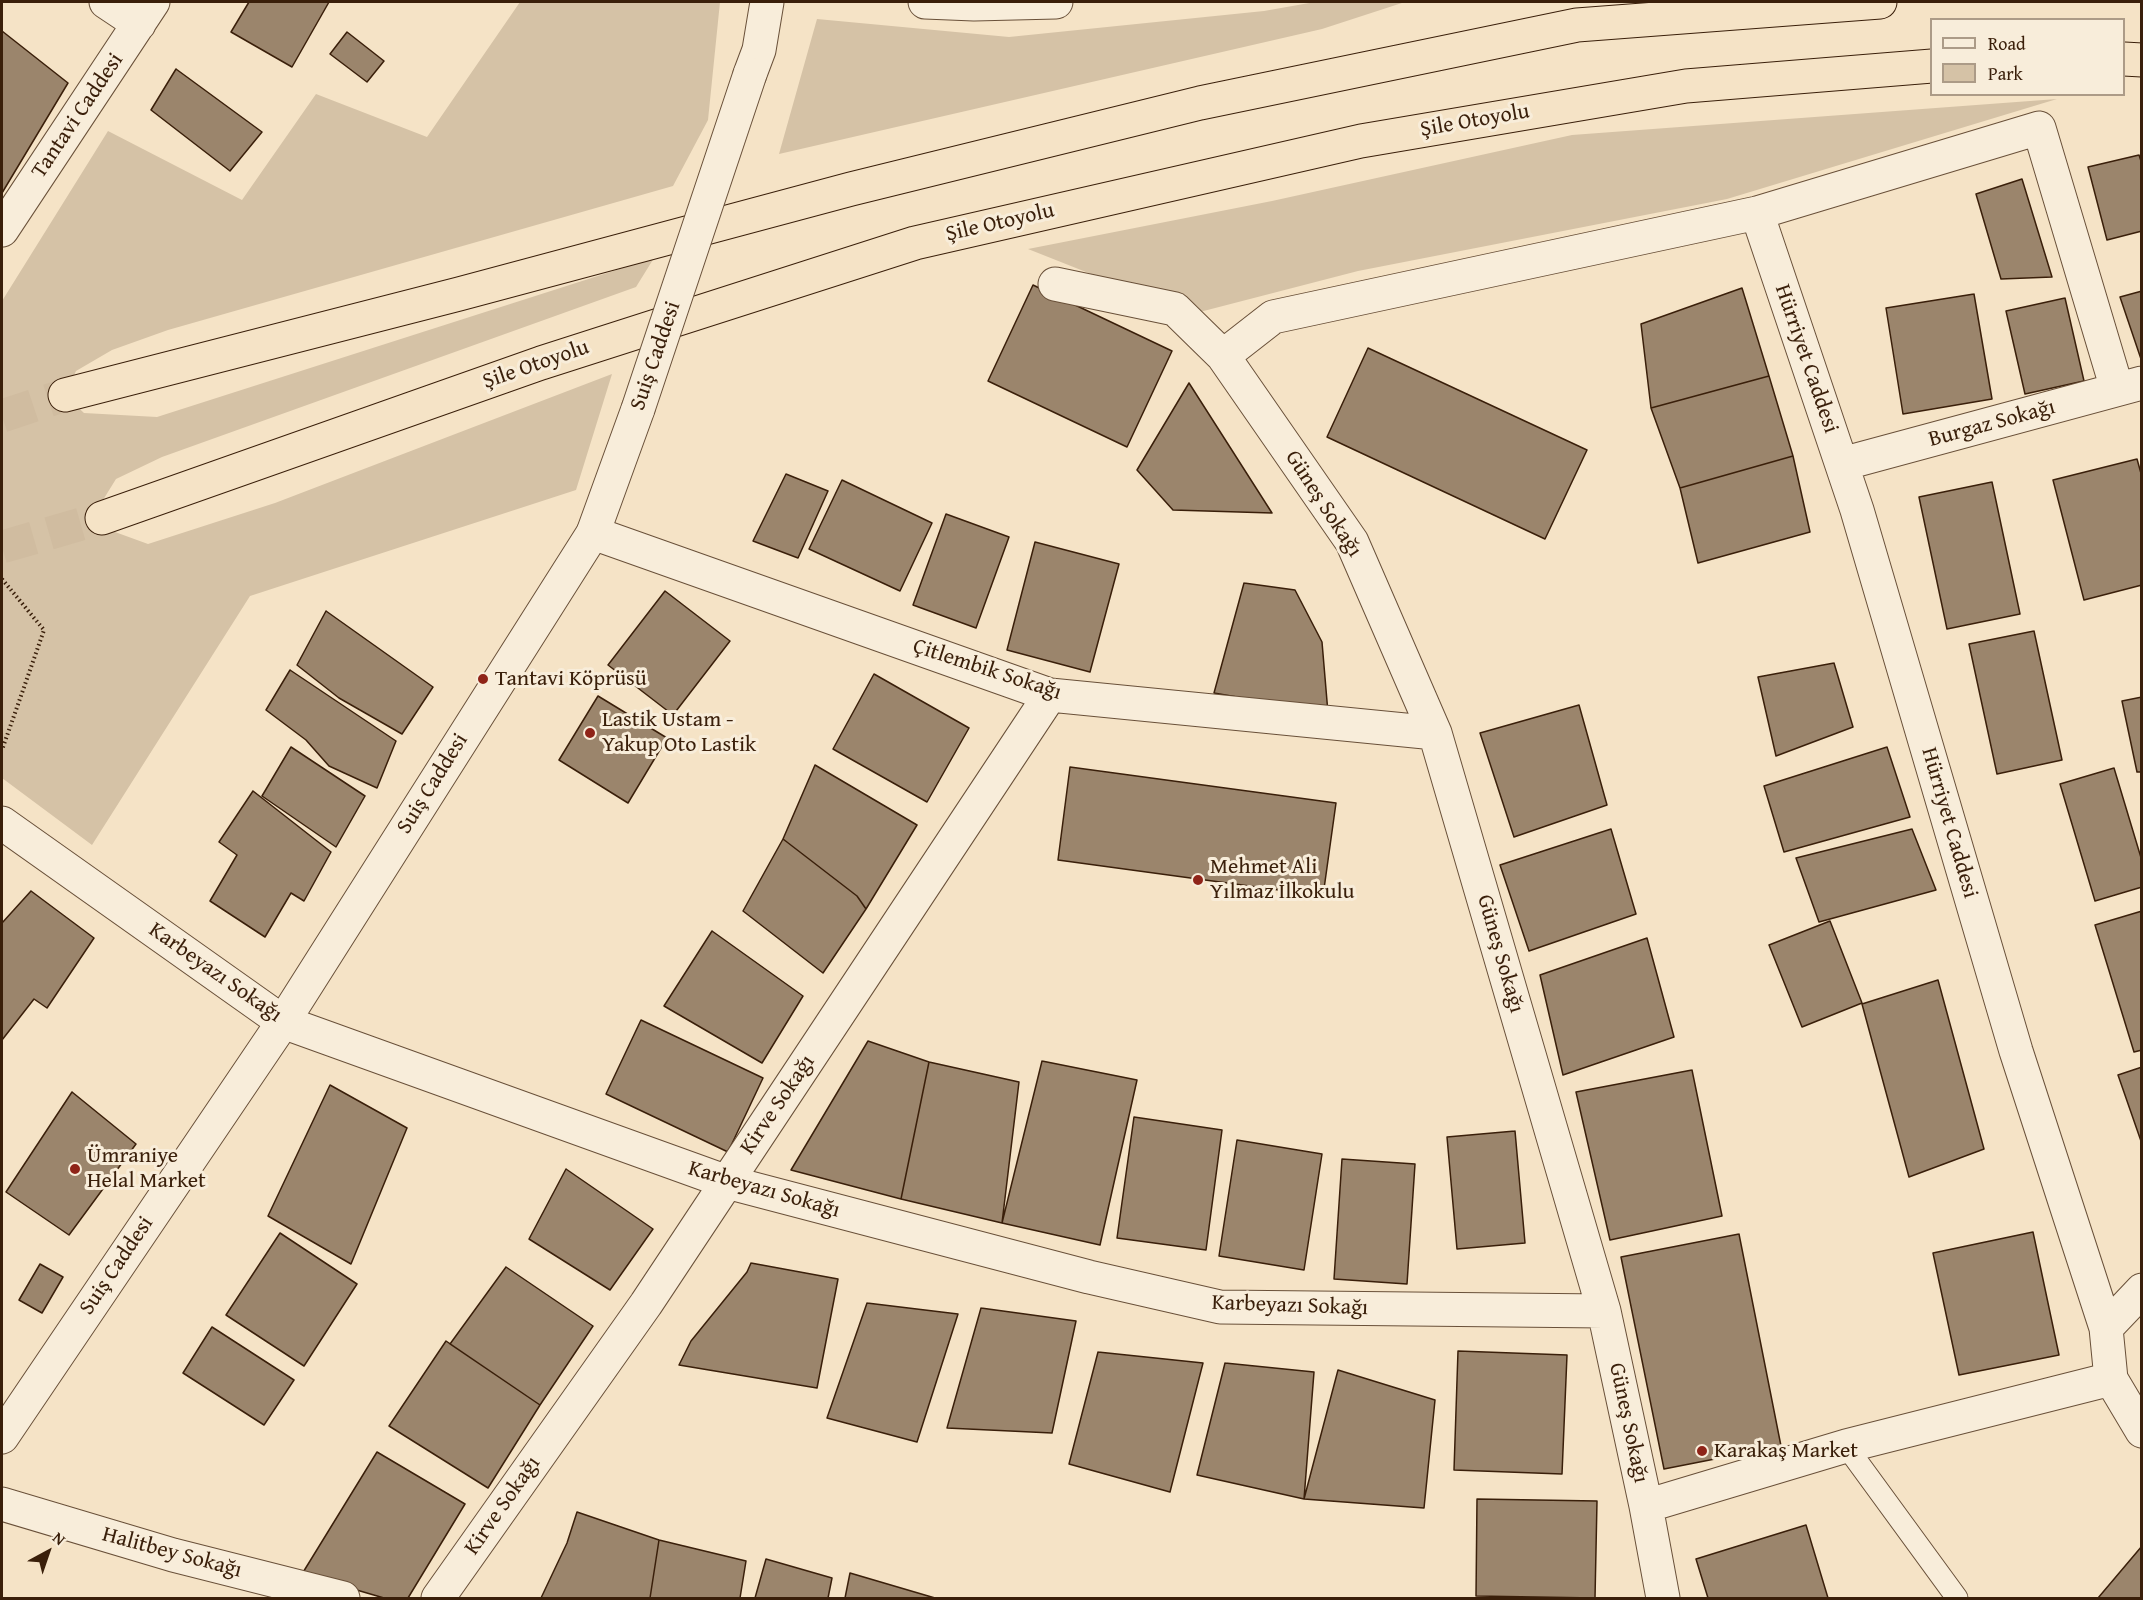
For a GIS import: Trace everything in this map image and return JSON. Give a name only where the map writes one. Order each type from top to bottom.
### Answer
[{"type":"highway","points":[[65,395],[459,294],[863,186],[1200,103],[1577,25],[1702,2]]},
{"type":"highway","points":[[1577,25],[1880,2]]},
{"type":"highway","points":[[2125,59],[2142,60]]},
{"type":"highway","name":"Şile Otoyolu","points":[[102,518],[541,363],[915,243],[1361,141],[1686,86],[1930,66]]},
{"type":"street","points":[[106,2],[146,13]]},
{"type":"street","name":"Suiş Caddesi","points":[[2,1437],[283,1022],[593,533],[638,409],[759,50],[767,2]]},
{"type":"street","points":[[925,2],[1056,2]]},
{"type":"street","name":"Tantavi Caddesi","points":[[2,230],[146,13]]},
{"type":"street","points":[[1223,356],[1273,317],[1757,213],[2039,128],[2129,386]]},
{"type":"street","name":"Hürriyet Caddesi","points":[[1757,213],[1857,510],[2016,1052],[2106,1328],[2111,1380],[2142,1431]]},
{"type":"street","name":"Güneş Sokağı","points":[[1055,284],[1175,309],[1223,356],[1352,542],[1435,733],[1604,1311],[1646,1506],[1663,1599]]},
{"type":"street","name":"Burgaz Sokağı","points":[[1842,464],[2129,386]]},
{"type":"street","name":"Çitlembik Sokağı","points":[[593,533],[1050,695],[1435,733]]},
{"type":"street","name":"Kirve Sokağı","points":[[438,1599],[646,1304],[1050,695]]},
{"type":"street","name":"Karbeyazı Sokağı","points":[[2,823],[283,1022],[727,1182],[1089,1277],[1220,1307],[1604,1311]]},
{"type":"street","points":[[2106,1328],[2142,1290]]},
{"type":"street","points":[[1646,1506],[1846,1446],[2111,1380]]},
{"type":"street","name":"Halitbey Sokağı","points":[[2,1504],[173,1555],[343,1599]]},
{"type":"lane","points":[[1846,1446],[1957,1599]]},
{"type":"path","points":[[2,579],[44,630],[2,750]]},
{"type":"green space","points":[[520,2],[720,2],[708,120],[673,186],[168,330],[112,350],[76,371],[65,395],[84,413],[157,417],[654,258],[636,287],[162,457],[116,479],[103,500],[102,518],[115,532],[148,544],[275,503],[612,374],[576,490],[250,596],[92,845],[2,778],[2,301],[108,131],[242,200],[316,94],[427,137]]},
{"type":"green space","points":[[1315,2],[1405,2],[1322,29],[779,154],[817,19],[1009,37],[1264,11]]},
{"type":"green space","points":[[2057,99],[1727,199],[1358,271],[1192,314],[1028,249],[1272,201],[1572,135]]},
{"type":"building","points":[[249,2],[329,2],[292,67],[231,32]]},
{"type":"building","points":[[2,31],[68,83],[2,193]]},
{"type":"building","points":[[347,32],[384,61],[367,82],[330,54]]},
{"type":"building","points":[[176,69],[262,132],[230,171],[151,110]]},
{"type":"building","points":[[2139,155],[2142,164],[2142,231],[2107,240],[2088,167]]},
{"type":"building","points":[[2022,179],[2052,277],[2001,279],[1976,194]]},
{"type":"building","points":[[1033,285],[1172,351],[1127,447],[988,381]]},
{"type":"building","points":[[1742,288],[1769,376],[1651,408],[1641,324]]},
{"type":"building","points":[[2142,291],[2142,362],[2120,297]]},
{"type":"building","points":[[1974,294],[1992,399],[1903,414],[1886,308]]},
{"type":"building","points":[[2065,298],[2084,381],[2025,394],[2006,311]]},
{"type":"building","points":[[1368,348],[1587,450],[1545,539],[1327,437]]},
{"type":"building","points":[[1769,376],[1793,456],[1680,488],[1651,408]]},
{"type":"building","points":[[1189,383],[1272,513],[1173,510],[1137,470]]},
{"type":"building","points":[[1793,456],[1810,532],[1698,563],[1680,488]]},
{"type":"building","points":[[2137,459],[2142,477],[2142,585],[2084,600],[2053,480]]},
{"type":"building","points":[[786,474],[828,491],[798,558],[753,541]]},
{"type":"building","points":[[842,480],[932,523],[900,591],[809,549]]},
{"type":"building","points":[[1992,482],[2020,614],[1947,629],[1919,497]]},
{"type":"building","points":[[946,514],[1009,537],[976,628],[913,605]]},
{"type":"building","points":[[1035,542],[1119,564],[1090,672],[1007,650]]},
{"type":"building","points":[[1244,583],[1295,590],[1322,642],[1328,713],[1214,693]]},
{"type":"building","points":[[665,591],[730,641],[673,715],[608,665]]},
{"type":"building","points":[[326,611],[433,687],[402,734],[339,698],[297,665]]},
{"type":"building","points":[[2034,631],[2062,760],[1997,774],[1969,644]]},
{"type":"building","points":[[1834,663],[1853,727],[1776,756],[1758,677]]},
{"type":"building","points":[[290,670],[396,741],[377,788],[329,766],[306,740],[266,710]]},
{"type":"building","points":[[874,674],[969,728],[927,802],[833,749]]},
{"type":"building","points":[[598,696],[667,738],[628,803],[559,760]]},
{"type":"building","points":[[2142,697],[2142,772],[2137,772],[2122,701]]},
{"type":"building","points":[[1579,705],[1607,805],[1514,837],[1480,733]]},
{"type":"building","points":[[291,747],[365,796],[336,847],[262,796]]},
{"type":"building","points":[[1887,747],[1910,817],[1784,852],[1764,786]]},
{"type":"building","points":[[815,765],[917,825],[866,909],[857,896],[783,839]]},
{"type":"building","points":[[1070,767],[1336,803],[1323,896],[1058,860]]},
{"type":"building","points":[[2114,768],[2142,861],[2142,887],[2095,901],[2060,784]]},
{"type":"building","points":[[253,791],[331,852],[304,901],[291,893],[265,937],[210,901],[237,855],[219,842]]},
{"type":"building","points":[[1611,829],[1636,914],[1529,951],[1500,865]]},
{"type":"building","points":[[1912,829],[1936,890],[1819,922],[1796,858]]},
{"type":"building","points":[[783,839],[857,896],[866,909],[823,973],[743,911]]},
{"type":"building","points":[[31,891],[94,938],[47,1008],[34,999],[2,1040],[2,923]]},
{"type":"building","points":[[2142,911],[2142,1050],[2134,1052],[2095,925]]},
{"type":"building","points":[[1830,921],[1862,1003],[1802,1027],[1769,945]]},
{"type":"building","points":[[712,931],[803,996],[762,1063],[664,1006]]},
{"type":"building","points":[[1647,938],[1674,1037],[1563,1075],[1540,975]]},
{"type":"building","points":[[1938,980],[1984,1149],[1909,1177],[1862,1004]]},
{"type":"building","points":[[641,1020],[763,1078],[728,1152],[606,1094]]},
{"type":"building","points":[[868,1041],[929,1062],[901,1199],[791,1170]]},
{"type":"building","points":[[1042,1061],[1137,1080],[1100,1245],[1002,1223]]},
{"type":"building","points":[[929,1062],[1019,1082],[1002,1223],[901,1199]]},
{"type":"building","points":[[2142,1067],[2142,1144],[2118,1075]]},
{"type":"building","points":[[1692,1070],[1722,1216],[1610,1240],[1576,1092]]},
{"type":"building","points":[[330,1085],[407,1128],[351,1264],[268,1216]]},
{"type":"building","points":[[72,1092],[136,1144],[69,1235],[6,1192]]},
{"type":"building","points":[[1134,1117],[1222,1130],[1206,1250],[1117,1238]]},
{"type":"building","points":[[1515,1131],[1525,1243],[1457,1249],[1447,1137]]},
{"type":"building","points":[[1237,1140],[1322,1154],[1304,1270],[1219,1256]]},
{"type":"building","points":[[1342,1159],[1415,1164],[1407,1284],[1334,1279]]},
{"type":"building","points":[[566,1169],[653,1229],[610,1290],[529,1239]]},
{"type":"building","points":[[2033,1232],[2059,1355],[1959,1375],[1933,1253]]},
{"type":"building","points":[[280,1233],[357,1284],[304,1366],[226,1315]]},
{"type":"building","points":[[1739,1234],[1781,1446],[1664,1469],[1621,1257]]},
{"type":"building","points":[[751,1263],[838,1279],[817,1388],[679,1365],[691,1341],[747,1272]]},
{"type":"building","points":[[40,1264],[63,1277],[42,1313],[19,1300]]},
{"type":"building","points":[[506,1267],[593,1326],[540,1405],[450,1344]]},
{"type":"building","points":[[867,1303],[958,1314],[917,1442],[827,1418]]},
{"type":"building","points":[[981,1308],[1076,1321],[1052,1433],[947,1428]]},
{"type":"building","points":[[212,1327],[294,1380],[264,1425],[183,1373]]},
{"type":"building","points":[[446,1341],[540,1405],[488,1488],[389,1426]]},
{"type":"building","points":[[1458,1351],[1567,1355],[1562,1474],[1454,1470]]},
{"type":"building","points":[[1098,1352],[1203,1363],[1170,1492],[1069,1464]]},
{"type":"building","points":[[1225,1363],[1314,1372],[1304,1499],[1197,1475]]},
{"type":"building","points":[[1338,1370],[1435,1400],[1424,1508],[1304,1499]]},
{"type":"building","points":[[377,1452],[465,1504],[408,1598],[384,1598],[302,1574]]},
{"type":"building","points":[[1477,1499],[1597,1501],[1595,1598],[1476,1596]]},
{"type":"building","points":[[577,1512],[659,1540],[650,1598],[541,1598],[567,1543]]},
{"type":"building","points":[[1806,1525],[1828,1598],[1708,1598],[1696,1559]]},
{"type":"building","points":[[659,1540],[746,1561],[740,1598],[650,1598]]},
{"type":"building","points":[[2142,1546],[2142,1598],[2098,1598]]},
{"type":"building","points":[[766,1559],[832,1578],[828,1598],[755,1598]]},
{"type":"building","points":[[850,1573],[935,1598],[845,1598]]},
{"type":"tunnel","points":[[2,416],[65,395]]},
{"type":"tunnel","points":[[2,547],[102,518]]},
{"type":"place","name":"Tantavi Köprüsü","points":[[483,679]]},
{"type":"place","name":"Lastik Ustam - Yakup Oto Lastik","points":[[590,733]]},
{"type":"place","name":"Mehmet Ali Yılmaz İlkokulu","points":[[1198,880]]},
{"type":"place","name":"Ümraniye Helal Market","points":[[75,1169]]},
{"type":"place","name":"Karakaş Market","points":[[1702,1451]]}]
